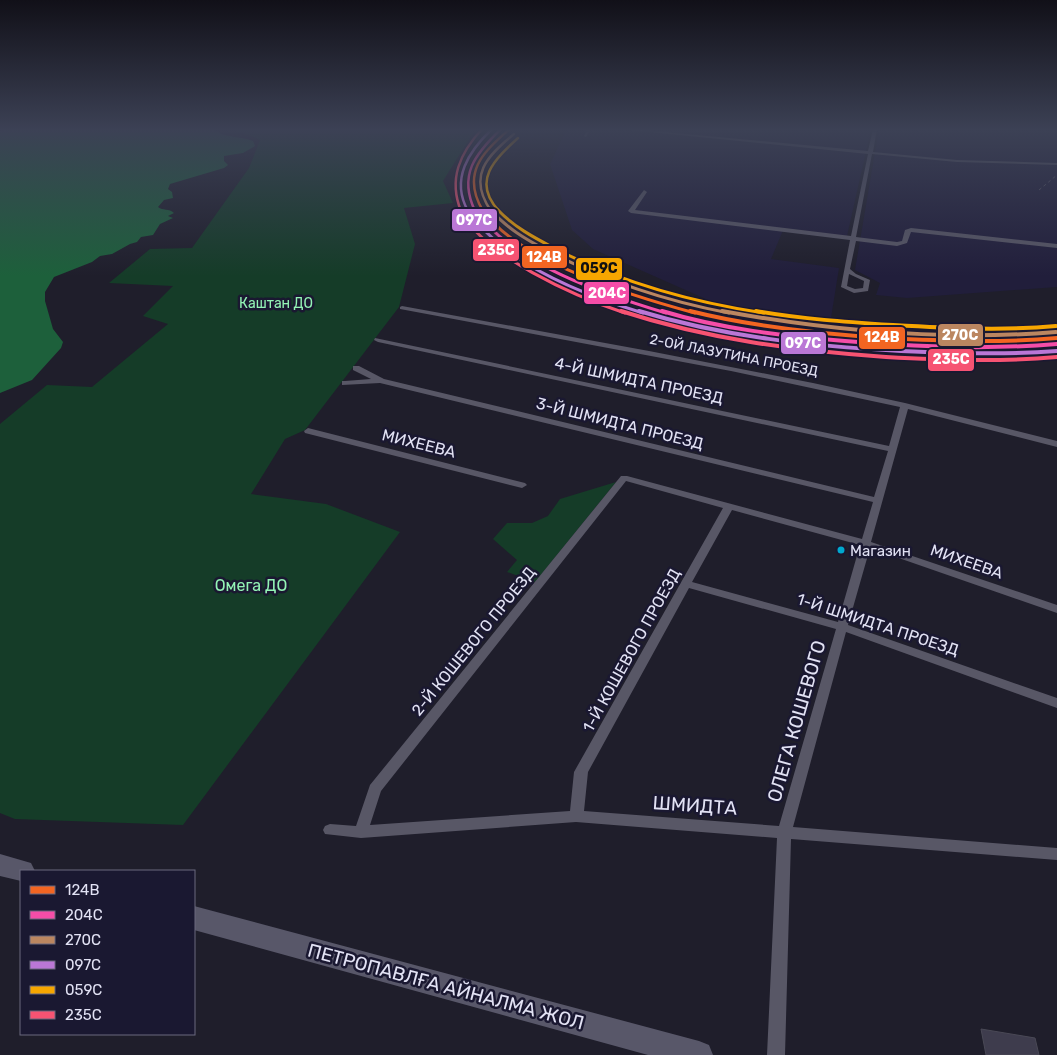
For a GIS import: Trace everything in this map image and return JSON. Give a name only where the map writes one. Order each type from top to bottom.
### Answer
[{"type":"highway","points":[[0,865],[20,870]]},
{"type":"highway","name":"ПЕТРОПАВЛҒА АЙНАЛМА ЖОЛ","points":[[195,918],[699,1055]]},
{"type":"street","points":[[847,269],[854,275],[867,280],[866,290],[854,291],[844,287],[847,269],[865,178]]},
{"type":"street","points":[[644,192],[631,210],[632,212],[901,244],[905,242],[908,231],[912,230],[1057,246]]},
{"type":"street","name":"2-ОЙ ЛАЗУТИНА ПРОЕЗД","points":[[402,308],[701,362],[905,405],[1057,444]]},
{"type":"street","name":"4-Й ШМИДТА ПРОЕЗД","points":[[378,340],[893,449]]},
{"type":"street","name":"3-Й ШМИДТА ПРОЕЗД","points":[[356,368],[382,381],[878,501]]},
{"type":"street","points":[[345,383],[382,381]]},
{"type":"street","name":"ОЛЕГА КОШЕВОГО","points":[[776,1055],[784,832],[905,405]]},
{"type":"street","name":"МИХЕЕВА","points":[[308,431],[522,485]]},
{"type":"street","name":"2-Й КОШЕВОГО ПРОЕЗД","points":[[361,832],[374,789],[624,478],[729,506]]},
{"type":"street","points":[[729,506],[867,543]]},
{"type":"street","name":"1-Й КОШЕВОГО ПРОЕЗД","points":[[576,816],[581,772],[729,506]]},
{"type":"street","name":"МИХЕЕВА","points":[[867,543],[1057,609]]},
{"type":"street","name":"1-Й ШМИДТА ПРОЕЗД","points":[[687,584],[842,627],[1057,703]]},
{"type":"street","name":"ШМИДТА","points":[[330,830],[361,832],[576,816],[1057,854]]},
{"type":"shaded area","points":[[0,178],[189,178],[170,184],[168,189],[172,192],[173,198],[164,200],[158,207],[172,211],[174,213],[168,216],[173,218],[160,224],[153,235],[141,237],[137,242],[112,254],[100,256],[92,262],[54,277],[45,292],[45,301],[53,329],[63,342],[61,348],[32,380],[0,393]]},
{"type":"shaded area","points":[[555,178],[860,178],[847,236],[784,228],[771,259],[839,268],[831,318],[717,304],[593,249],[572,230]]},
{"type":"shaded area","points":[[871,178],[1057,178],[1057,287],[907,298],[876,295],[880,283],[855,270]]},
{"type":"green space","points":[[242,178],[445,178],[443,181],[453,203],[404,208],[415,244],[399,307],[305,430],[285,439],[251,494],[326,504],[400,532],[183,825],[15,819],[0,813],[0,424],[47,385],[92,387],[168,324],[143,316],[173,286],[109,283],[150,249],[192,248]]},
{"type":"green space","points":[[616,482],[535,582],[507,572],[517,560],[493,539],[507,523],[532,523],[548,516],[560,499]]},
{"type":"building","points":[[981,1029],[1035,1038],[1039,1055],[986,1055]]},
{"type":"railway","points":[[1039,190],[1053,178]]},
{"type":"transit line","name":"235С","points":[[455,178],[457,201],[467,222],[481,238],[497,251],[568,290],[613,309],[661,324],[758,344],[857,355],[1000,360],[1057,357]]},
{"type":"transit line","name":"097С","points":[[461,178],[462,195],[475,221],[494,240],[508,250],[531,265],[573,287],[619,305],[666,319],[714,331],[813,345],[965,354],[1020,354],[1057,351]]},
{"type":"transit line","name":"204С","points":[[468,178],[469,198],[475,211],[486,224],[509,243],[535,260],[577,282],[622,299],[669,313],[717,324],[766,332],[863,342],[965,347],[1020,347],[1057,344]]},
{"type":"transit line","name":"124В","points":[[474,178],[474,190],[478,202],[485,213],[503,232],[523,246],[567,269],[613,288],[660,304],[708,316],[807,332],[944,340],[1000,341],[1057,338]]},
{"type":"transit line","name":"270С","points":[[480,178],[480,190],[490,210],[508,227],[527,240],[571,263],[616,282],[663,297],[761,318],[860,330],[1001,335],[1056,332]]},
{"type":"transit line","name":"059С","points":[[486,178],[490,199],[496,208],[513,224],[530,235],[573,258],[619,277],[665,292],[713,303],[810,319],[964,329],[1019,329],[1056,326]]},
{"type":"place","name":"Магазин","points":[[841,550]]},
{"type":"park label","name":"Каштан ДО","points":[[276,303]]},
{"type":"park label","name":"Омега ДО","points":[[251,585]]}]
